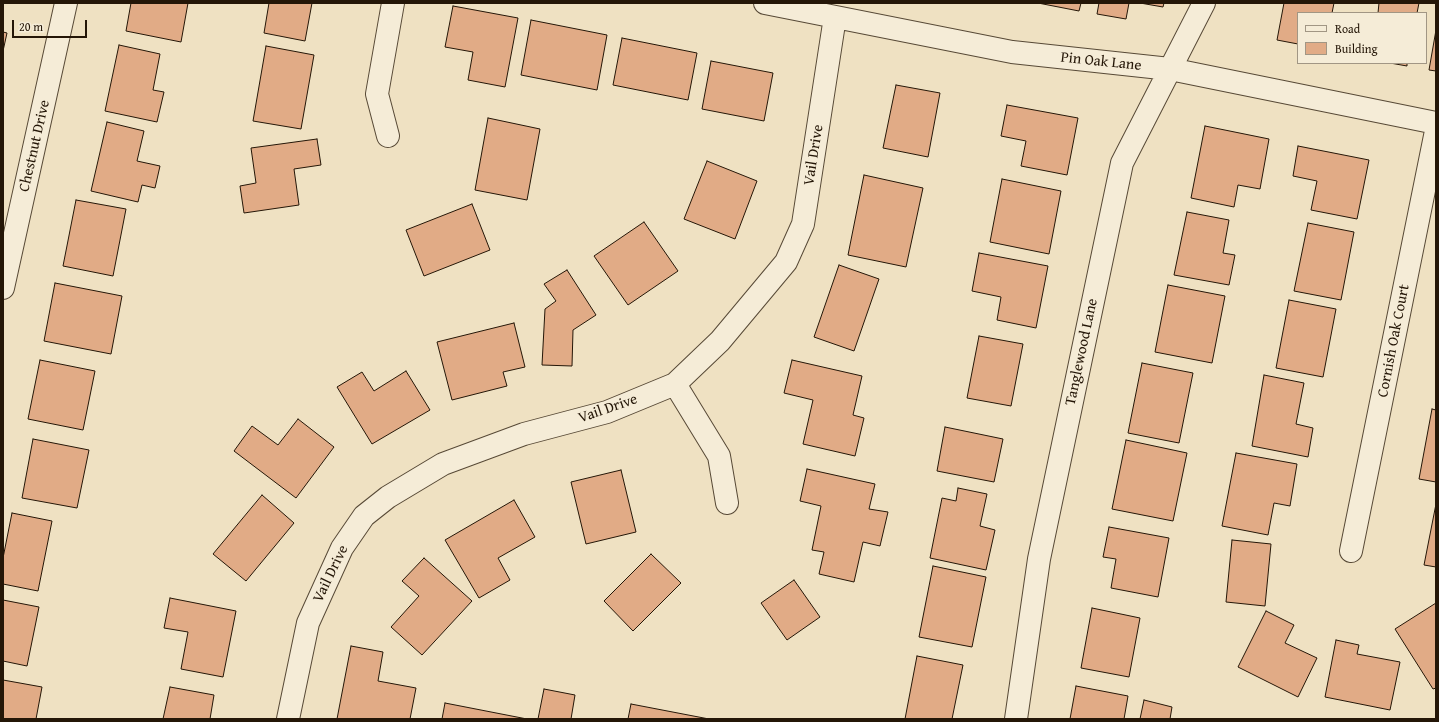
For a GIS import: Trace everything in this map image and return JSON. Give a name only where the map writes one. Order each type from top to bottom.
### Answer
[{"type":"street","name":"Chestnut Drive","points":[[3,288],[66,3]]},
{"type":"street","points":[[388,136],[377,94],[393,3]]},
{"type":"street","name":"Pin Oak Lane","points":[[765,3],[1012,52],[1170,70],[1436,123]]},
{"type":"street","name":"Tanglewood Lane","points":[[1016,719],[1039,559],[1122,163],[1204,3]]},
{"type":"street","name":"Vail Drive","points":[[288,719],[308,623],[342,548],[364,516],[388,497],[443,464],[524,434],[606,412],[675,384],[720,341],[786,262],[803,224],[835,17]]},
{"type":"street","name":"Cornish Oak Court","points":[[1351,551],[1436,131]]},
{"type":"street","points":[[675,384],[719,456],[727,503]]},
{"type":"building","points":[[131,3],[188,3],[181,42],[126,31]]},
{"type":"building","points":[[269,3],[312,3],[305,41],[264,33]]},
{"type":"building","points":[[1038,3],[1081,3],[1079,11]]},
{"type":"building","points":[[1099,3],[1129,3],[1126,19],[1097,14]]},
{"type":"building","points":[[1140,3],[1164,3],[1163,7]]},
{"type":"building","points":[[1284,3],[1334,3],[1332,12],[1297,12],[1297,44],[1277,40]]},
{"type":"building","points":[[1379,3],[1419,3],[1417,12],[1378,12]]},
{"type":"building","points":[[453,6],[518,18],[505,87],[468,80],[473,52],[445,47]]},
{"type":"building","points":[[531,20],[607,35],[597,90],[521,75]]},
{"type":"building","points":[[1436,30],[1436,71],[1429,70]]},
{"type":"building","points":[[3,32],[7,33],[3,51]]},
{"type":"building","points":[[622,38],[697,53],[688,100],[613,85]]},
{"type":"building","points":[[119,45],[160,54],[153,90],[164,92],[157,122],[105,111]]},
{"type":"building","points":[[266,46],[314,55],[301,129],[253,121]]},
{"type":"building","points":[[711,61],[773,73],[764,121],[702,109]]},
{"type":"building","points":[[1396,64],[1407,64],[1407,66]]},
{"type":"building","points":[[896,85],[940,93],[928,157],[883,148]]},
{"type":"building","points":[[1007,105],[1078,118],[1067,175],[1021,166],[1026,141],[1001,136]]},
{"type":"building","points":[[488,118],[540,129],[527,200],[475,190]]},
{"type":"building","points":[[107,122],[144,131],[137,161],[160,166],[155,188],[142,185],[138,202],[91,191]]},
{"type":"building","points":[[1205,126],[1269,139],[1260,189],[1238,185],[1234,207],[1191,198]]},
{"type":"building","points":[[317,139],[321,165],[294,169],[299,205],[244,213],[240,186],[256,183],[251,148]]},
{"type":"building","points":[[1298,146],[1369,160],[1357,219],[1311,210],[1317,181],[1293,176]]},
{"type":"building","points":[[707,161],[757,181],[735,239],[684,219]]},
{"type":"building","points":[[864,175],[923,188],[906,267],[848,255]]},
{"type":"building","points":[[1002,179],[1061,191],[1049,254],[990,242]]},
{"type":"building","points":[[76,200],[126,209],[113,276],[63,266]]},
{"type":"building","points":[[472,204],[490,250],[424,276],[406,230]]},
{"type":"building","points":[[1187,212],[1229,220],[1223,253],[1235,255],[1229,285],[1174,275]]},
{"type":"building","points":[[644,222],[678,271],[628,305],[594,256]]},
{"type":"building","points":[[1308,223],[1354,232],[1341,300],[1294,291]]},
{"type":"building","points":[[979,253],[1048,266],[1036,328],[997,320],[1001,297],[972,291]]},
{"type":"building","points":[[839,265],[879,279],[854,351],[814,337]]},
{"type":"building","points":[[567,270],[596,315],[573,330],[572,366],[542,365],[545,309],[556,301],[544,284]]},
{"type":"building","points":[[55,283],[122,296],[111,354],[44,341]]},
{"type":"building","points":[[1168,285],[1225,296],[1212,363],[1155,352]]},
{"type":"building","points":[[1289,300],[1336,309],[1323,377],[1276,368]]},
{"type":"building","points":[[514,323],[525,367],[503,372],[507,386],[452,400],[437,342]]},
{"type":"building","points":[[979,336],[1023,344],[1011,406],[967,398]]},
{"type":"building","points":[[40,360],[95,371],[83,430],[28,419]]},
{"type":"building","points":[[792,360],[862,376],[853,415],[864,418],[855,456],[803,444],[813,400],[784,393]]},
{"type":"building","points":[[1142,363],[1193,373],[1179,443],[1128,433]]},
{"type":"building","points":[[406,371],[430,410],[372,444],[337,387],[362,372],[374,391]]},
{"type":"building","points":[[1264,375],[1304,383],[1296,424],[1313,428],[1308,457],[1252,446]]},
{"type":"building","points":[[1432,409],[1436,410],[1436,482],[1419,479]]},
{"type":"building","points":[[298,419],[334,447],[296,498],[234,451],[252,426],[278,445]]},
{"type":"building","points":[[945,427],[1003,439],[994,482],[937,471]]},
{"type":"building","points":[[33,439],[89,450],[77,508],[22,498]]},
{"type":"building","points":[[1126,440],[1187,453],[1173,521],[1112,509]]},
{"type":"building","points":[[1236,453],[1297,464],[1290,506],[1274,503],[1268,535],[1222,526]]},
{"type":"building","points":[[807,469],[875,484],[869,509],[888,512],[880,546],[863,542],[854,582],[819,574],[824,552],[812,550],[821,506],[800,501]]},
{"type":"building","points":[[621,470],[636,532],[586,544],[571,482]]},
{"type":"building","points":[[958,488],[987,494],[980,526],[995,530],[986,570],[930,558],[942,498],[956,501]]},
{"type":"building","points":[[262,495],[294,523],[246,581],[213,554]]},
{"type":"building","points":[[514,500],[535,537],[498,558],[510,580],[479,598],[445,540]]},
{"type":"building","points":[[1436,504],[1436,567],[1424,565]]},
{"type":"building","points":[[12,513],[52,521],[38,591],[3,584],[3,558]]},
{"type":"building","points":[[1109,527],[1169,538],[1158,597],[1111,588],[1116,559],[1103,557]]},
{"type":"building","points":[[1232,540],[1271,544],[1265,606],[1226,602]]},
{"type":"building","points":[[651,554],[681,583],[633,631],[604,601]]},
{"type":"building","points":[[424,558],[472,601],[422,655],[391,627],[419,596],[402,581]]},
{"type":"building","points":[[933,566],[986,577],[972,647],[919,637]]},
{"type":"building","points":[[794,580],[820,617],[787,640],[761,603]]},
{"type":"building","points":[[170,598],[236,611],[223,677],[181,669],[188,632],[164,628]]},
{"type":"building","points":[[3,600],[39,607],[27,666],[3,661]]},
{"type":"building","points":[[1436,603],[1436,688],[1433,689],[1395,629]]},
{"type":"building","points":[[1092,608],[1140,618],[1129,677],[1081,668]]},
{"type":"building","points":[[1266,611],[1294,625],[1285,643],[1317,658],[1298,697],[1238,667]]},
{"type":"building","points":[[1336,640],[1359,645],[1357,654],[1400,662],[1390,710],[1325,697]]},
{"type":"building","points":[[351,646],[383,652],[378,681],[416,688],[410,719],[337,719]]},
{"type":"building","points":[[917,656],[963,665],[952,719],[905,719]]},
{"type":"building","points":[[3,680],[42,687],[36,719],[3,719]]},
{"type":"building","points":[[1076,686],[1128,696],[1124,719],[1070,719]]},
{"type":"building","points":[[170,687],[214,695],[210,719],[163,719]]},
{"type":"building","points":[[544,689],[575,695],[571,719],[538,719]]},
{"type":"building","points":[[1144,700],[1172,707],[1170,719],[1140,719]]},
{"type":"building","points":[[445,703],[527,719],[442,719]]},
{"type":"building","points":[[631,704],[709,719],[628,719]]}]
